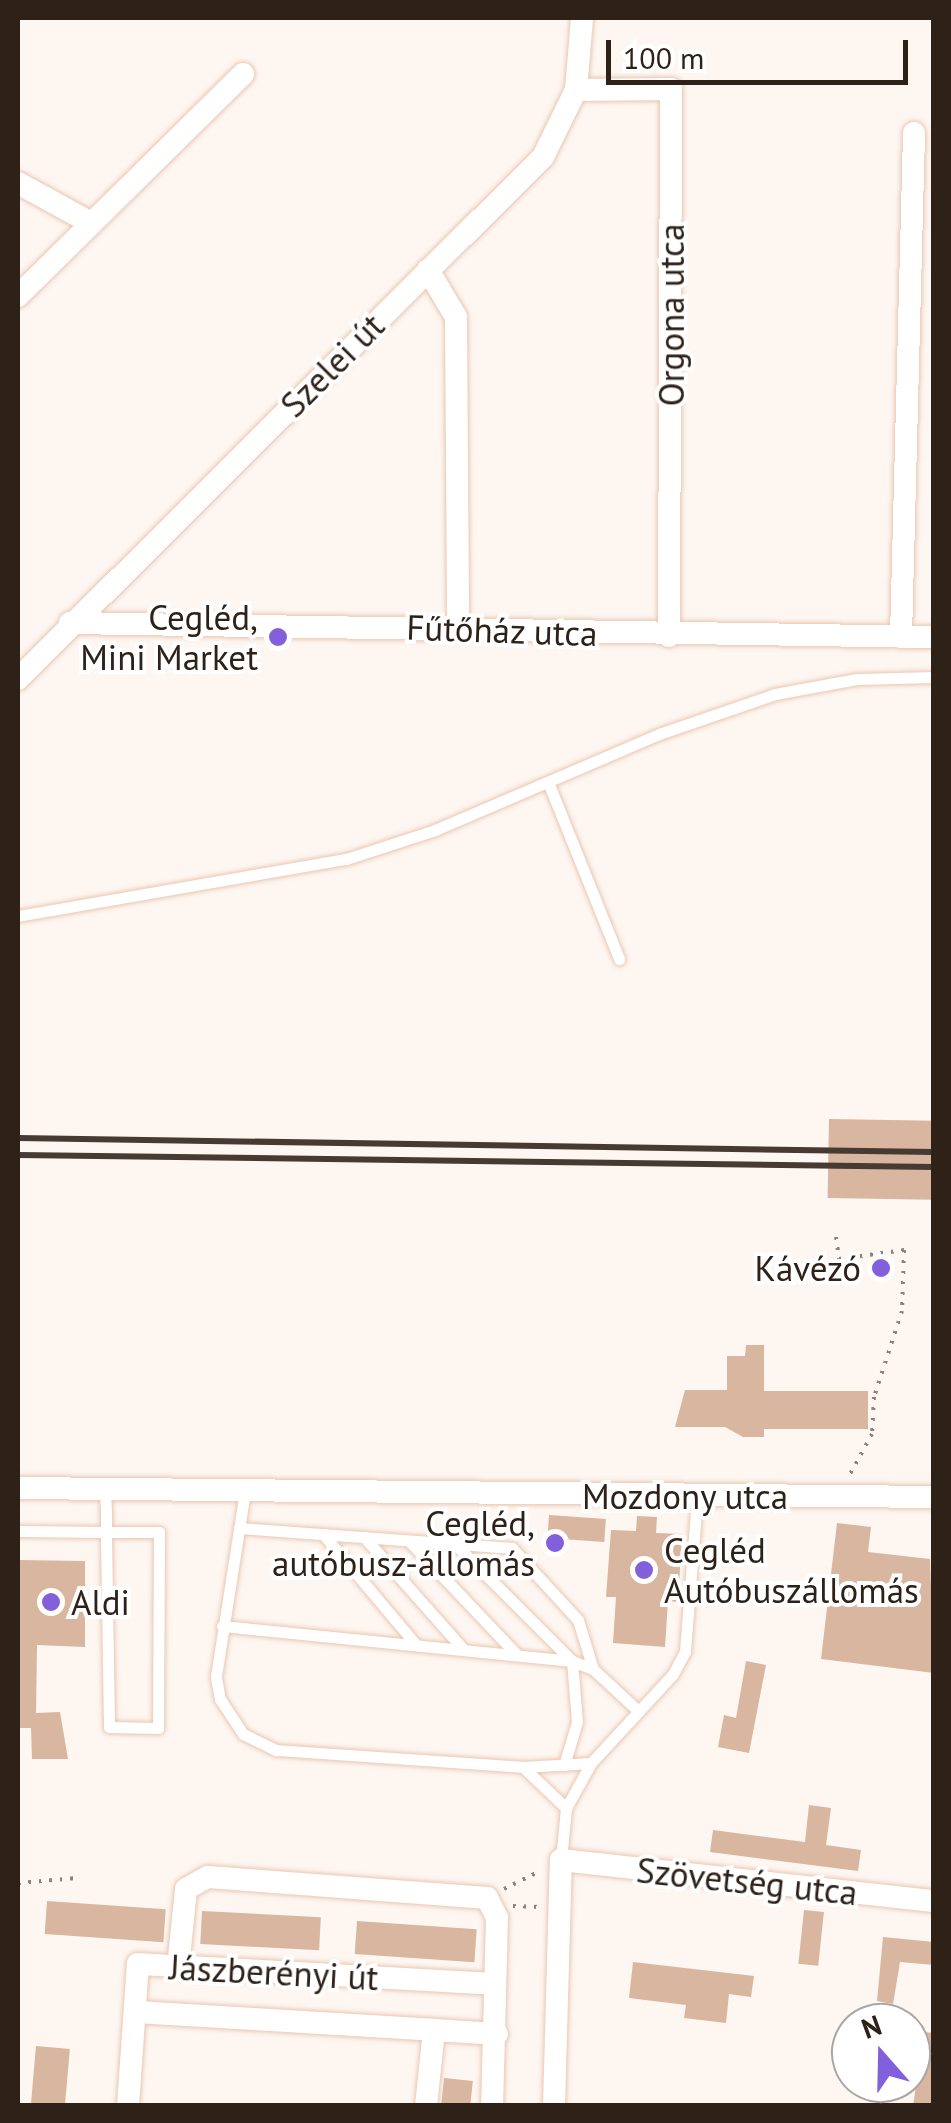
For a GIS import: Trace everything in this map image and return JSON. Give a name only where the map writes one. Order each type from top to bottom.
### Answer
[{"type":"street","name":"Szelei út","points":[[18,679],[543,157],[576,90],[582,18]]},
{"type":"street","points":[[18,296],[243,74]]},
{"type":"street","name":"Orgona utca","points":[[576,90],[672,89],[669,636]]},
{"type":"street","points":[[902,638],[914,132]]},
{"type":"street","points":[[18,183],[91,224]]},
{"type":"street","points":[[428,270],[456,317],[458,627]]},
{"type":"street","name":"Fűtőház utca","points":[[70,624],[934,637]]},
{"type":"street","name":"Mozdony utca","points":[[18,1488],[934,1497]]},
{"type":"street","points":[[554,2106],[561,1860]]},
{"type":"street","name":"Szövetség utca","points":[[561,1860],[934,1901]]},
{"type":"street","points":[[178,1967],[186,1888],[208,1877],[490,1901],[491,1984],[497,2034],[492,2106]]},
{"type":"street","name":"Jászberényi út","points":[[128,2106],[138,1964],[491,1984]]},
{"type":"street","points":[[135,2012],[497,2034]]},
{"type":"street","points":[[426,2106],[434,2030]]},
{"type":"lane","points":[[18,916],[346,859],[775,694],[856,679],[934,678]]},
{"type":"lane","points":[[548,782],[619,959]]},
{"type":"lane","points":[[18,1531],[106,1532],[159,1532],[158,1728],[109,1727],[106,1532],[106,1490]]},
{"type":"lane","points":[[246,1491],[222,1626],[220,1699],[230,1718],[258,1745],[523,1767],[591,1763]]},
{"type":"lane","points":[[561,1860],[566,1808],[591,1763],[636,1708],[673,1674],[685,1651],[697,1497]]},
{"type":"lane","points":[[239,1528],[512,1548],[578,1620],[594,1669]]},
{"type":"lane","points":[[323,1534],[416,1646]]},
{"type":"lane","points":[[364,1537],[464,1650]]},
{"type":"lane","points":[[409,1541],[517,1656]]},
{"type":"lane","points":[[455,1544],[572,1661],[577,1722],[564,1765]]},
{"type":"lane","points":[[222,1626],[572,1661],[594,1669],[636,1708]]},
{"type":"lane","points":[[523,1767],[566,1808]]},
{"type":"path","points":[[836,1237],[839,1258],[904,1250],[902,1311],[874,1397],[872,1434],[837,1497]]},
{"type":"path","points":[[490,1901],[561,1860]]},
{"type":"path","points":[[18,1884],[76,1878]]},
{"type":"path","points":[[490,1901],[560,1908]]},
{"type":"building","points":[[829,1119],[934,1121],[933,1200],[828,1198]]},
{"type":"building","points":[[746,1345],[764,1345],[764,1391],[868,1391],[868,1429],[764,1429],[764,1437],[743,1437],[725,1427],[675,1427],[685,1390],[727,1390],[727,1356],[745,1356]]},
{"type":"building","points":[[549,1515],[606,1519],[604,1542],[547,1538]]},
{"type":"building","name":"Cegléd Autóbuszállomás","points":[[637,1516],[657,1517],[656,1533],[682,1534],[678,1602],[668,1601],[665,1647],[613,1643],[616,1597],[606,1597],[611,1530],[636,1531]]},
{"type":"building","points":[[837,1523],[871,1527],[868,1552],[930,1559],[934,1673],[821,1659]]},
{"type":"building","name":"Aldi","points":[[18,1560],[85,1561],[85,1647],[37,1645],[36,1713],[60,1712],[68,1759],[32,1759],[31,1728],[18,1728]]},
{"type":"building","points":[[746,1661],[766,1665],[749,1753],[718,1747],[724,1715],[736,1718]]},
{"type":"building","points":[[809,1805],[831,1808],[826,1845],[861,1850],[858,1871],[710,1852],[713,1830],[805,1842]]},
{"type":"building","points":[[47,1901],[166,1909],[163,1942],[45,1934]]},
{"type":"building","points":[[804,1910],[824,1912],[818,1966],[798,1964]]},
{"type":"building","points":[[202,1911],[321,1917],[319,1950],[200,1944]]},
{"type":"building","points":[[357,1921],[477,1929],[474,1962],[355,1954]]},
{"type":"building","points":[[883,1937],[934,1942],[934,1965],[900,1962],[893,2003],[877,2001]]},
{"type":"building","points":[[633,1962],[754,1976],[751,1997],[729,1994],[726,2023],[684,2018],[686,2005],[629,1998]]},
{"type":"building","points":[[931,2033],[934,2033],[934,2106],[913,2106],[931,2103]]},
{"type":"building","points":[[36,2046],[70,2049],[65,2106],[31,2106]]},
{"type":"building","points":[[444,2078],[473,2081],[470,2106],[441,2106]]},
{"type":"railway","points":[[18,1138],[934,1152]]},
{"type":"railway","points":[[18,1155],[934,1167]]},
{"type":"place","name":"Cegléd, Mini Market","points":[[278,637]]},
{"type":"place","name":"Kávézó","points":[[881,1268]]},
{"type":"place","name":"Cegléd, autóbusz-állomás","points":[[555,1543]]},
{"type":"place","name":"Cegléd Autóbuszállomás","points":[[644,1570]]},
{"type":"place","name":"Aldi","points":[[51,1602]]}]
